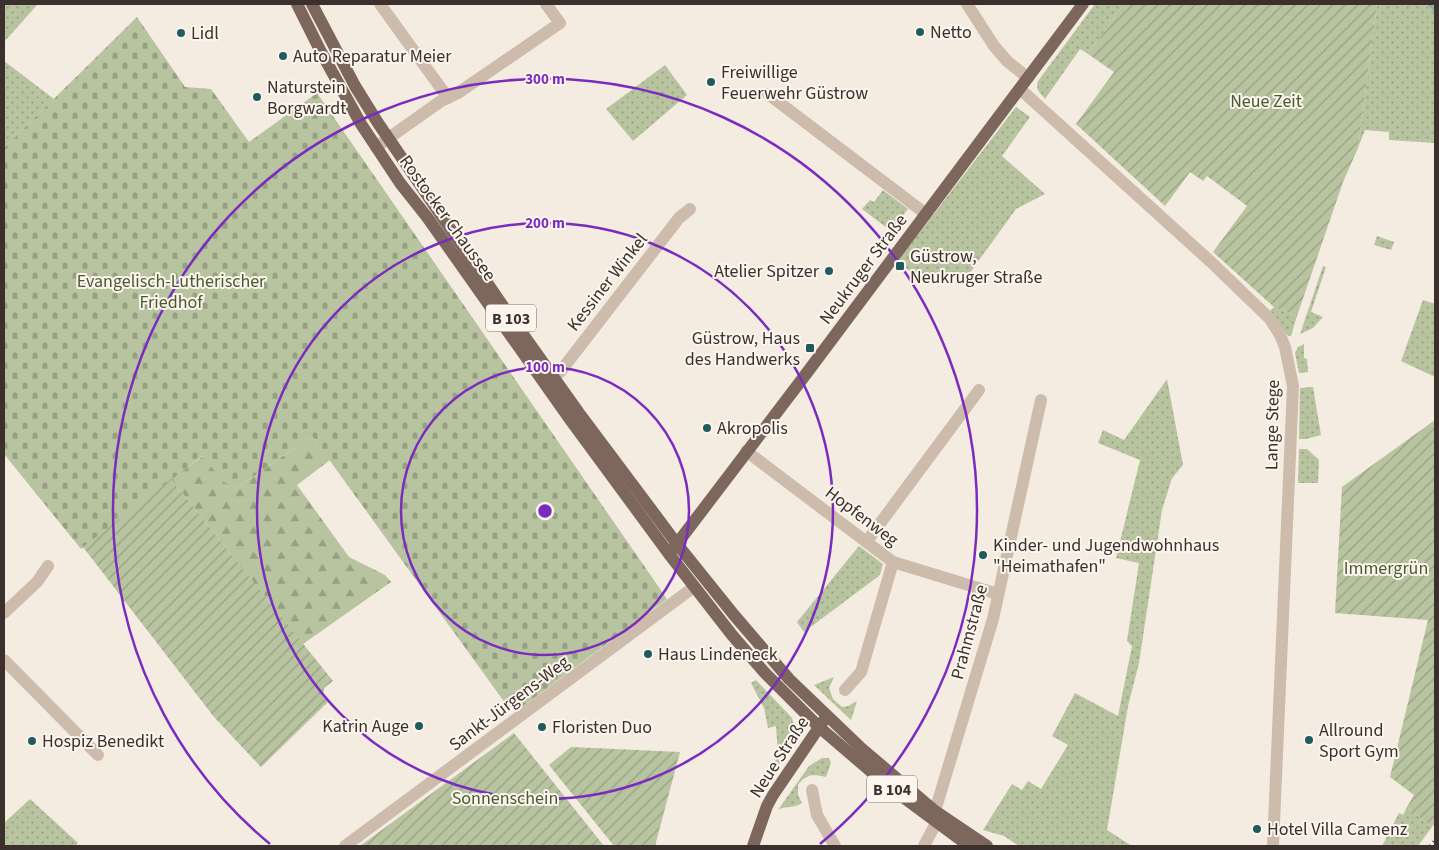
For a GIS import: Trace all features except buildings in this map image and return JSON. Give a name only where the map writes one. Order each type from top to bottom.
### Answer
[{"type":"main road","name":"Rostocker Chaussee","points":[[297,4],[348,102],[376,148],[563,410],[694,587]]},
{"type":"main road","name":"Rostocker Chaussee","points":[[312,4],[355,86],[388,139],[507,312],[677,544]]},
{"type":"main road","name":"Neukruger Straße","points":[[669,554],[808,372],[1083,4]]},
{"type":"main road","name":"B 104","points":[[677,544],[789,679],[968,846]]},
{"type":"main road","name":"B 104","points":[[694,587],[765,673],[819,727],[888,786],[935,817],[987,846]]},
{"type":"main road","name":"Neue Straße","points":[[753,846],[767,806],[773,795],[827,716]]},
{"type":"street","points":[[376,148],[560,23],[546,4]]},
{"type":"street","points":[[967,4],[994,46],[1007,61],[1028,78]]},
{"type":"street","points":[[382,7],[448,98]]},
{"type":"street","name":"Lange Stege","points":[[1020,89],[1259,308],[1270,319],[1280,335],[1285,348],[1291,372],[1292,395],[1273,846]]},
{"type":"street","points":[[768,94],[926,214]]},
{"type":"street","name":"Kessiner Winkel","points":[[553,376],[560,372],[679,218],[690,209]]},
{"type":"street","points":[[867,541],[978,390]]},
{"type":"street","name":"Prahmstraße","points":[[924,846],[935,817],[984,649],[1041,400]]},
{"type":"street","name":"Hopfenweg","points":[[746,451],[893,562],[998,594]]},
{"type":"street","points":[[845,690],[861,672],[893,562]]},
{"type":"street","points":[[4,613],[37,582],[48,566]]},
{"type":"street","name":"Sankt-Jürgens-Weg","points":[[345,846],[694,587]]},
{"type":"street","points":[[4,660],[98,756]]},
{"type":"street","points":[[812,790],[817,815],[835,846]]},
{"type":"green space","points":[[4,4],[38,4],[4,42]]},
{"type":"green space","points":[[1095,4],[1124,4],[1088,54],[1080,49],[1045,99],[1038,89],[1038,81]]},
{"type":"green space","name":"Neue Zeit","points":[[1124,4],[1377,4],[1358,148],[1343,182],[1297,316],[1274,307],[1213,252],[1247,206],[1207,176],[1203,181],[1190,172],[1165,206],[1076,124],[1114,72],[1088,54]]},
{"type":"green space","points":[[1377,4],[1435,4],[1435,143],[1389,140],[1389,132],[1365,130],[1358,148]]},
{"type":"green space","name":"Evangelisch-Lutherischer Friedhof","points":[[137,17],[185,87],[211,89],[249,142],[317,93],[667,599],[519,709],[508,707],[312,436],[232,491],[202,456],[81,549],[4,454],[4,148]]},
{"type":"green space","points":[[4,61],[54,99],[4,148]]},
{"type":"green space","points":[[665,65],[687,95],[633,141],[606,109]]},
{"type":"green space","points":[[1016,107],[1030,117],[1002,156],[1045,194],[1016,209],[969,274],[918,277],[899,263],[900,258]]},
{"type":"green space","points":[[883,190],[908,209],[891,231],[862,209],[870,200],[874,202]]},
{"type":"green space","points":[[1377,236],[1394,242],[1391,250],[1374,245]]},
{"type":"green space","points":[[1323,266],[1326,267],[1311,312],[1323,317],[1313,328],[1300,334]]},
{"type":"green space","points":[[1423,300],[1435,304],[1435,377],[1401,361]]},
{"type":"green space","points":[[1274,307],[1297,316],[1291,336],[1288,336],[1270,311]]},
{"type":"green space","points":[[1304,344],[1304,358],[1307,359],[1308,372],[1299,373],[1295,353],[1298,347]]},
{"type":"green space","points":[[1167,379],[1183,465],[1172,478],[1162,510],[1139,663],[1128,706],[1107,830],[1132,846],[1019,846],[1004,836],[983,830],[1012,784],[1022,790],[1028,781],[1041,789],[1068,745],[1052,736],[1075,693],[1118,716],[1132,646],[1127,641],[1139,563],[1116,558],[1140,460],[1098,443],[1103,430],[1124,440]]},
{"type":"green space","points":[[1313,387],[1321,435],[1299,439],[1300,388]]},
{"type":"green space","name":"Immergrün","points":[[1435,420],[1435,823],[1432,827],[1407,807],[1414,795],[1390,777],[1428,620],[1335,613],[1342,487]]},
{"type":"green space","points":[[312,436],[330,460],[297,485],[349,557],[385,575],[391,582],[303,644],[171,479],[203,456],[232,491]]},
{"type":"green space","points":[[1299,449],[1307,449],[1319,460],[1318,483],[1298,483]]},
{"type":"green space","points":[[171,479],[333,681],[324,688],[323,696],[328,702],[261,767],[214,717],[83,547]]},
{"type":"green space","points":[[859,546],[883,564],[880,575],[804,632],[797,622]]},
{"type":"green space","points":[[834,677],[829,688],[833,699],[842,707],[857,701],[851,720],[814,685]]},
{"type":"green space","points":[[756,680],[792,718],[794,726],[792,736],[794,737],[792,744],[778,766],[774,764],[778,754],[776,726],[768,728],[764,708],[751,683]]},
{"type":"green space","name":"Sonnenschein","points":[[514,733],[604,846],[360,846]]},
{"type":"green space","points":[[571,747],[680,752],[655,846],[614,846],[549,765]]},
{"type":"green space","points":[[822,758],[829,758],[831,763],[826,777],[814,775],[804,779],[798,785],[798,795],[802,803],[778,810],[809,766]]},
{"type":"green space","points":[[30,799],[78,843],[75,846],[4,846],[4,823]]},
{"type":"green space","points":[[1407,807],[1432,827],[1418,846],[1382,846],[1399,813],[1403,815]]},
{"type":"waterway","points":[[1429,4],[1435,10]]},
{"type":"railway","points":[[1430,846],[1435,840]]},
{"type":"place","name":"Netto","points":[[920,32]]},
{"type":"place","name":"Lidl","points":[[181,33]]},
{"type":"place","name":"Auto Reparatur Meier","points":[[283,56]]},
{"type":"place","name":"Freiwillige Feuerwehr Güstrow","points":[[711,82]]},
{"type":"place","name":"Naturstein Borgwardt","points":[[257,97]]},
{"type":"place","name":"Güstrow, Neukruger Straße","points":[[900,266]]},
{"type":"place","name":"Atelier Spitzer","points":[[829,271]]},
{"type":"place","name":"Güstrow, Haus des Handwerks","points":[[810,348]]},
{"type":"place","name":"Akropolis","points":[[707,428]]},
{"type":"place","name":"Kinder- und Jugendwohnhaus \"Heimathafen\"","points":[[983,555]]},
{"type":"place","name":"Haus Lindeneck","points":[[648,654]]},
{"type":"place","name":"Katrin Auge","points":[[419,726]]},
{"type":"place","name":"Floristen Duo","points":[[542,727]]},
{"type":"place","name":"Allround Sport Gym","points":[[1309,740]]},
{"type":"place","name":"Hospiz Benedikt","points":[[32,741]]},
{"type":"place","name":"Hotel Villa Camenz","points":[[1257,829]]}]
